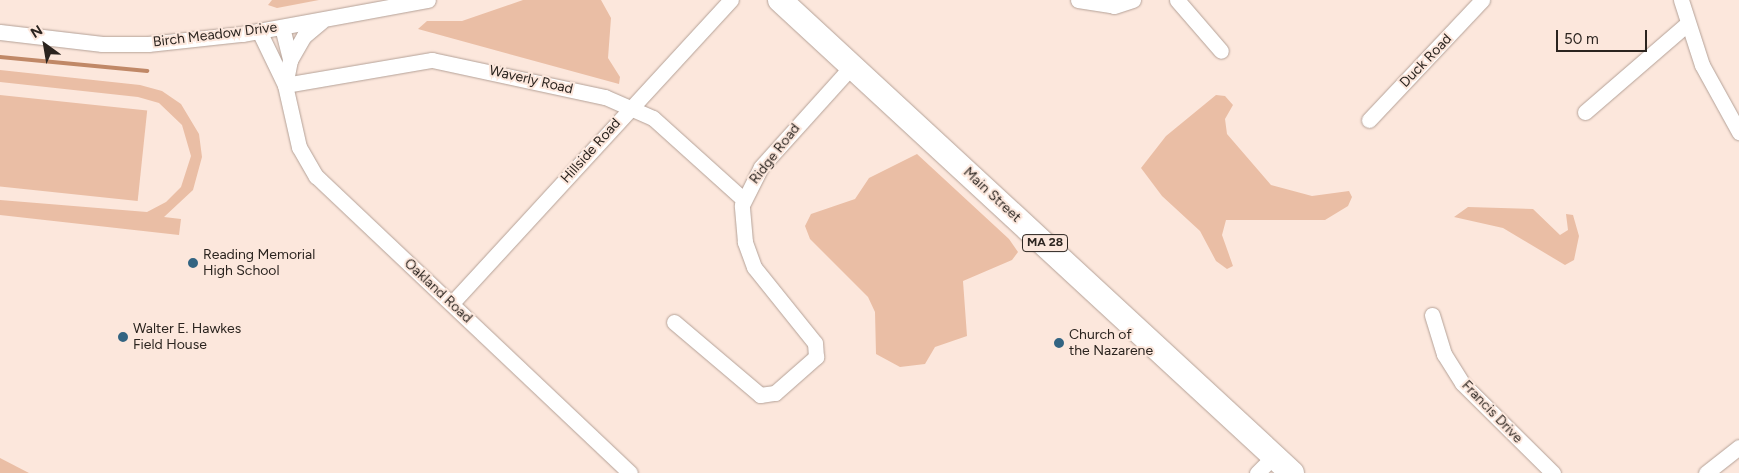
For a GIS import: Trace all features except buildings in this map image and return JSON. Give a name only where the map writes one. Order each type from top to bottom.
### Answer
[{"type":"main road","name":"Main Street","points":[[780,0],[1292,473]]},
{"type":"street","name":"Birch Meadow Drive","points":[[0,32],[119,45],[259,31],[428,0]]},
{"type":"street","name":"Hillside Road","points":[[452,303],[731,0]]},
{"type":"street","points":[[1078,0],[1114,6],[1133,0]]},
{"type":"street","points":[[1177,0],[1221,52]]},
{"type":"street","name":"Duck Road","points":[[1369,120],[1482,0]]},
{"type":"street","points":[[1681,0],[1687,24],[1711,84],[1739,132]]},
{"type":"street","name":"Oakland Road","points":[[285,85],[290,60],[304,36],[326,19]]},
{"type":"street","points":[[1585,112],[1687,24]]},
{"type":"street","name":"Oakland Road","points":[[282,27],[290,60]]},
{"type":"street","name":"Oakland Road","points":[[259,31],[285,85],[298,142],[311,170],[630,473]]},
{"type":"street","name":"Waverly Road","points":[[285,85],[399,64],[442,61],[632,106],[661,125],[743,199]]},
{"type":"street","name":"Ridge Road","points":[[674,322],[751,391],[766,396],[778,391],[816,357],[815,343],[754,267],[743,229],[743,199],[761,168],[852,66]]},
{"type":"street","name":"Francis Drive","points":[[1432,315],[1440,345],[1462,383],[1553,473]]},
{"type":"street","points":[[1706,473],[1739,446]]},
{"type":"street","points":[[1257,473],[1274,456]]},
{"type":"shaded area","points":[[272,0],[319,0],[277,8],[268,5]]},
{"type":"shaded area","points":[[523,0],[601,0],[611,18],[608,58],[620,77],[619,84],[418,29],[427,21],[462,21]]},
{"type":"shaded area","points":[[0,70],[140,85],[162,91],[181,104],[199,134],[202,157],[193,190],[164,217],[181,219],[179,235],[0,215],[0,200],[147,212],[166,202],[181,187],[191,156],[182,125],[159,103],[138,97],[0,82]]},
{"type":"shaded area","points":[[0,95],[147,110],[138,201],[0,187]]},
{"type":"shaded area","points":[[1216,95],[1225,96],[1233,105],[1225,119],[1227,134],[1271,185],[1312,196],[1349,191],[1352,197],[1348,206],[1325,220],[1226,220],[1222,235],[1233,266],[1227,269],[1216,261],[1200,231],[1162,196],[1141,168],[1166,136]]},
{"type":"shaded area","points":[[917,154],[1009,239],[1018,252],[1012,260],[963,281],[967,336],[935,347],[925,364],[900,367],[876,354],[875,312],[868,297],[810,239],[805,226],[811,214],[855,199],[869,178]]},
{"type":"shaded area","points":[[1468,207],[1533,209],[1560,235],[1568,230],[1566,214],[1573,215],[1579,236],[1574,260],[1565,265],[1503,228],[1454,217]]},
{"type":"shaded area","points":[[0,458],[29,473],[0,473]]},
{"type":"waterway","points":[[0,57],[147,71]]},
{"type":"place","name":"Reading Memorial High School","points":[[193,263]]},
{"type":"place","name":"Walter E. Hawkes Field House","points":[[123,337]]},
{"type":"place","name":"Church of the Nazarene","points":[[1059,343]]}]
